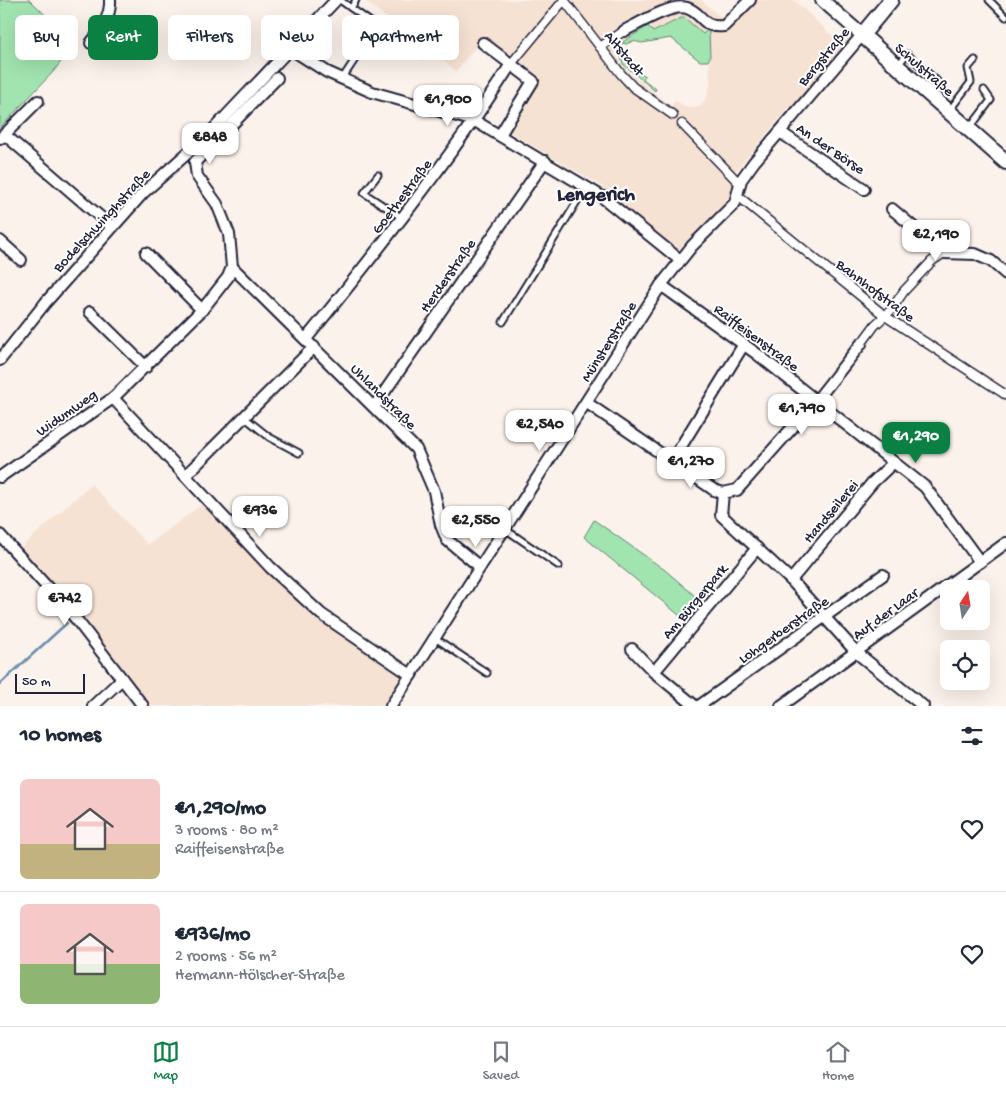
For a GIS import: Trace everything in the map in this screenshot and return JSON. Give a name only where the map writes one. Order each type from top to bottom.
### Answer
[{"type":"main road","name":"Bergstraße","points":[[862,35],[891,0]]},
{"type":"main road","name":"Schulstraße","points":[[862,35],[1006,162]]},
{"type":"street","points":[[107,15],[110,0]]},
{"type":"street","name":"Bodelschwinghstraße","points":[[322,15],[336,0]]},
{"type":"street","name":"Altstadt","points":[[511,64],[564,0],[620,74],[634,87],[673,115]]},
{"type":"street","points":[[600,46],[624,31],[675,7],[688,8],[712,26],[724,26],[750,0]]},
{"type":"street","name":"Schulstraße","points":[[822,0],[862,35]]},
{"type":"street","name":"Bergstraße","points":[[740,184],[754,162],[862,35]]},
{"type":"street","points":[[483,43],[533,81],[500,135]]},
{"type":"street","name":"Bodelschwinghstraße","points":[[0,360],[46,302],[143,193],[212,132],[281,60]]},
{"type":"street","points":[[308,60],[327,72],[372,92],[475,121],[586,186],[647,231],[680,260]]},
{"type":"street","name":"Goethestraße","points":[[306,339],[404,219],[475,121],[511,64]]},
{"type":"street","points":[[232,267],[229,234],[217,204],[197,176],[195,162],[277,78]]},
{"type":"street","points":[[38,101],[2,136],[112,228]]},
{"type":"street","points":[[682,124],[740,184],[738,196]]},
{"type":"street","name":"An der Börse","points":[[780,132],[864,189]]},
{"type":"street","name":"Herderstraße","points":[[374,407],[546,161]]},
{"type":"street","name":"Münsterstraße","points":[[391,706],[661,285],[692,246],[735,203],[738,196]]},
{"type":"street","name":"Bahnhofstraße","points":[[738,196],[884,316],[1006,394]]},
{"type":"street","points":[[892,209],[944,253]]},
{"type":"street","points":[[0,241],[21,260]]},
{"type":"street","points":[[146,253],[202,310]]},
{"type":"street","points":[[587,403],[714,490],[723,493],[737,490],[816,401],[884,316],[932,261],[944,253],[975,254],[991,261],[1006,274]]},
{"type":"street","name":"Widumweg","points":[[0,476],[113,398],[202,310],[220,288],[232,267]]},
{"type":"street","name":"Uhlandstraße","points":[[232,267],[416,449],[434,491],[441,525],[447,540],[480,567]]},
{"type":"street","name":"Raiffeisenstraße","points":[[661,285],[744,344],[892,463],[925,487],[980,562]]},
{"type":"street","points":[[90,312],[146,367]]},
{"type":"street","points":[[672,461],[744,344]]},
{"type":"street","points":[[186,476],[314,347]]},
{"type":"street","points":[[113,398],[283,577],[321,614],[411,675]]},
{"type":"street","name":"Handseilerei","points":[[792,580],[872,483],[892,463]]},
{"type":"street","points":[[723,493],[721,515],[792,580],[857,652],[923,706]]},
{"type":"street","points":[[0,535],[76,619],[143,706]]},
{"type":"street","name":"Auf der Laar","points":[[781,706],[1006,543]]},
{"type":"street","name":"Am Bürgerpark","points":[[654,672],[757,548]]},
{"type":"street","name":"Lohgerberstraße","points":[[699,706],[883,575]]},
{"type":"street","points":[[632,649],[654,672],[695,706]]},
{"type":"street","points":[[93,706],[122,679]]},
{"type":"lane","points":[[340,0],[372,23],[375,29],[342,79]]},
{"type":"lane","points":[[351,8],[356,0]]},
{"type":"lane","points":[[990,0],[1006,17]]},
{"type":"lane","points":[[948,111],[971,82],[968,68],[975,60]]},
{"type":"lane","points":[[968,129],[992,100],[984,90]]},
{"type":"lane","points":[[378,175],[364,193],[404,219]]},
{"type":"lane","points":[[502,322],[586,186]]},
{"type":"lane","points":[[244,416],[269,437],[299,453]]},
{"type":"lane","points":[[505,529],[559,566]]},
{"type":"lane","points":[[434,638],[487,673]]},
{"type":"shaded area","points":[[364,0],[701,0],[725,21],[744,0],[794,0],[843,46],[792,110],[789,107],[734,173],[732,195],[676,252],[600,185],[508,131],[536,85],[482,39],[456,71],[443,60],[459,60],[459,15],[383,15]],"holes":[[[681,18],[685,18],[703,35],[709,32],[710,85],[707,97],[700,106],[690,108],[675,101],[671,106],[629,73],[615,54],[617,45],[640,30],[648,26],[653,32]]]},
{"type":"shaded area","points":[[91,484],[148,545],[202,504],[319,615],[407,673],[387,706],[151,706],[72,609],[12,556]]},
{"type":"green space","points":[[0,0],[30,0],[45,15],[15,15],[15,60],[62,60],[0,128]]},
{"type":"green space","points":[[681,18],[685,18],[703,34],[707,30],[709,32],[710,57],[708,61],[700,61],[671,38],[642,43],[633,41],[626,44],[621,43],[648,26],[653,32]]},
{"type":"green space","points":[[619,51],[624,52],[627,61],[645,76],[643,79],[656,89],[655,91],[623,64]]},
{"type":"green space","points":[[594,520],[665,570],[702,602],[685,620],[584,537]]},
{"type":"waterway","points":[[0,684],[67,623]]},
{"type":"district","name":"Lengerich","points":[[596,193]]}]
